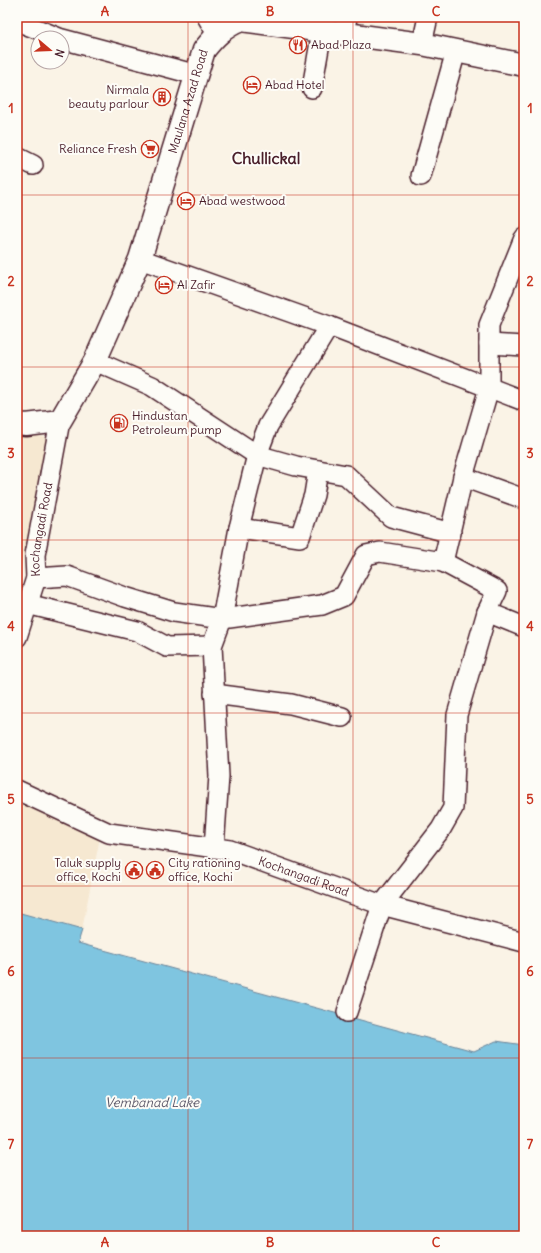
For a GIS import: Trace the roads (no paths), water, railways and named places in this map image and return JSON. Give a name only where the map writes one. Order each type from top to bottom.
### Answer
[{"type":"main road","name":"Maulana Azad Road","points":[[60,421],[95,361],[140,259],[212,26],[229,25],[241,20],[322,31],[345,26],[524,65]]},
{"type":"main road","points":[[17,424],[26,425],[60,421]]},
{"type":"street","points":[[422,44],[428,17]]},
{"type":"street","points":[[17,21],[39,30]]},
{"type":"street","points":[[312,88],[322,31]]},
{"type":"street","points":[[70,41],[197,75]]},
{"type":"street","points":[[421,176],[456,51]]},
{"type":"street","points":[[443,562],[463,477],[489,388],[489,325],[524,238]]},
{"type":"street","points":[[140,259],[329,326],[524,401]]},
{"type":"street","points":[[214,848],[219,776],[212,646],[222,618],[239,528],[257,455],[268,426],[329,326]]},
{"type":"street","points":[[489,344],[524,346]]},
{"type":"street","points":[[95,361],[152,386],[257,455],[296,466],[346,474],[391,517],[451,533]]},
{"type":"street","name":"Kochangadi Road","points":[[17,637],[23,623],[27,604],[36,578],[36,555],[60,421]]},
{"type":"street","points":[[239,528],[300,537],[314,495],[318,470]]},
{"type":"street","points":[[463,477],[524,499]]},
{"type":"street","points":[[36,578],[67,576],[125,597],[174,612],[222,618],[322,604],[344,596],[366,555],[380,552],[443,562],[497,591],[487,612],[457,715],[453,808],[441,829],[382,906],[347,1012]]},
{"type":"street","points":[[27,604],[137,632],[167,647],[212,646]]},
{"type":"street","points":[[487,612],[524,627]]},
{"type":"street","points":[[214,694],[291,704],[342,717]]},
{"type":"street","name":"Kochangadi Road","points":[[17,790],[109,834],[230,850],[382,906],[524,942]]},
{"type":"water","name":"Vembanad Lake","points":[[17,912],[82,930],[78,943],[474,1051],[496,1041],[524,1045],[524,1236],[17,1236]]},
{"type":"place","name":"Abad Plaza","points":[[298,45]]},
{"type":"place","name":"Abad Hotel","points":[[252,85]]},
{"type":"place","name":"Nirmala beauty parlour","points":[[162,97]]},
{"type":"place","name":"Reliance Fresh","points":[[150,149]]},
{"type":"place","name":"Abad westwood","points":[[186,201]]},
{"type":"place","name":"Al Zafir","points":[[164,285]]},
{"type":"place","name":"Hindustan Petroleum pump","points":[[119,423]]},
{"type":"place","name":"Taluk supply office, Kochi","points":[[134,870]]},
{"type":"place","name":"City rationing office, Kochi","points":[[155,870]]},
{"type":"district","name":"Chullickal","points":[[266,158]]}]
